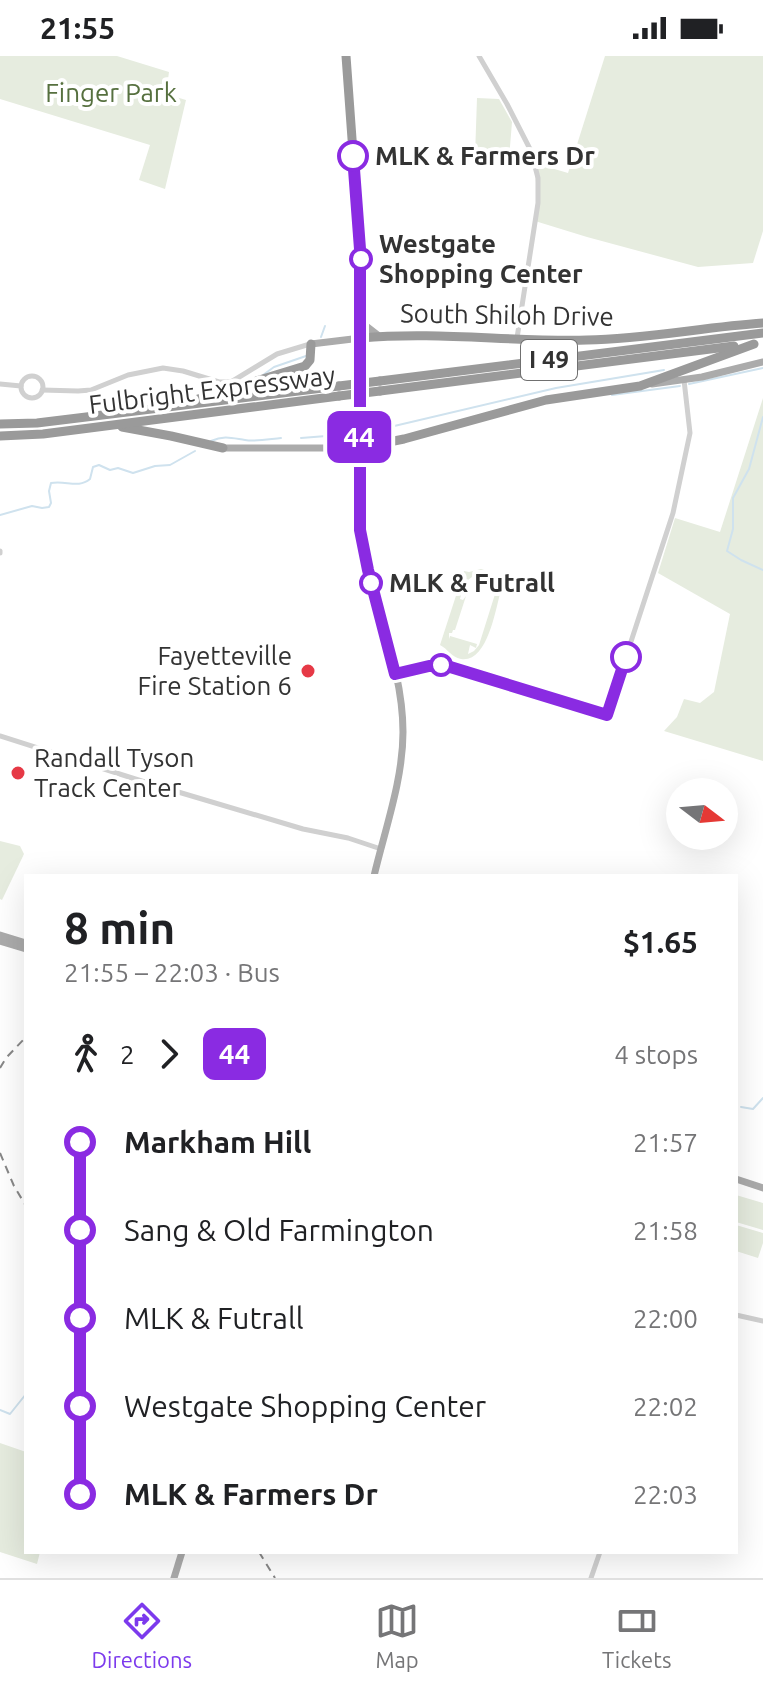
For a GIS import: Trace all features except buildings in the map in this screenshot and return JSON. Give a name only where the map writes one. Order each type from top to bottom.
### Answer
[{"type":"highway","points":[[346,56],[360,249],[359,448],[404,439],[546,400],[640,386],[758,343]]},
{"type":"highway","name":"South Shiloh Drive","points":[[361,338],[601,340],[763,321]]},
{"type":"highway","name":"Fulbright Expressway","points":[[380,386],[763,333]]},
{"type":"highway","name":"Fulbright Expressway","points":[[0,424],[37,423],[339,391],[758,343]]},
{"type":"highway","points":[[173,407],[302,368],[309,362],[311,344]]},
{"type":"highway","name":"Fulbright Expressway","points":[[0,436],[111,425],[339,391]]},
{"type":"highway","points":[[111,425],[223,448]]},
{"type":"main road","points":[[361,322],[379,336]]},
{"type":"main road","name":"South Shiloh Drive","points":[[311,344],[361,338]]},
{"type":"main road","points":[[640,386],[684,380],[763,362]]},
{"type":"main road","points":[[223,448],[359,448],[359,511],[363,547],[395,674],[403,721],[402,752],[395,792],[375,874]]},
{"type":"main road","points":[[0,935],[24,942]]},
{"type":"main road","points":[[0,941],[24,948]]},
{"type":"main road","points":[[738,1180],[763,1188]]},
{"type":"main road","points":[[174,1578],[181,1554]]},
{"type":"street","points":[[479,56],[531,151],[538,178],[537,212],[517,339]]},
{"type":"street","name":"South Shiloh Drive","points":[[42,390],[91,390],[128,375],[163,368],[219,382],[231,382],[278,353],[311,344]]},
{"type":"street","points":[[27,377],[34,377],[40,380],[42,390],[38,396],[31,398],[25,395],[21,386],[27,377]]},
{"type":"street","points":[[395,674],[429,666],[447,666],[607,715],[673,513],[690,433],[684,380]]},
{"type":"street","points":[[0,384],[21,386]]},
{"type":"street","points":[[0,736],[303,829],[348,838],[381,849]]},
{"type":"street","points":[[738,1315],[763,1321]]},
{"type":"street","points":[[591,1578],[599,1554]]},
{"type":"green space","name":"Finger Park","points":[[0,56],[117,56],[169,72],[166,94],[186,100],[165,189],[139,180],[150,145],[0,99]]},
{"type":"green space","points":[[605,56],[763,56],[763,231],[753,263],[698,267],[535,221],[538,203],[534,163],[568,173]]},
{"type":"green space","points":[[477,98],[499,99],[512,122],[509,159],[475,156]]},
{"type":"green space","points":[[763,398],[763,761],[664,731],[677,717],[684,699],[700,703],[714,692],[730,614],[658,573],[675,518],[720,532]]},
{"type":"green space","points":[[481,569],[490,572],[498,581],[500,594],[483,645],[470,658],[461,659],[440,645],[464,571]],"holes":[[[476,575],[489,578],[496,591],[479,645],[474,651],[468,654],[470,645],[476,648],[477,644],[450,636],[449,639],[449,633],[455,630],[466,596],[460,599],[465,584]]]},
{"type":"green space","points":[[0,841],[20,846],[24,854],[2,900],[0,899]]},
{"type":"green space","points":[[738,1196],[763,1203],[763,1230],[738,1223]]},
{"type":"green space","points":[[738,1226],[763,1233],[758,1258],[738,1252]]},
{"type":"green space","points":[[0,1443],[24,1451],[24,1554],[40,1554],[37,1564],[0,1552]]},
{"type":"waterway","points":[[321,337],[325,326]]},
{"type":"waterway","points":[[263,375],[274,367],[306,356]]},
{"type":"waterway","points":[[689,384],[763,368]]},
{"type":"waterway","points":[[373,431],[556,388],[664,370]]},
{"type":"waterway","points":[[612,395],[680,386]]},
{"type":"waterway","points":[[763,417],[749,469],[733,498],[733,529],[727,551],[763,570]]},
{"type":"waterway","points":[[301,438],[339,435]]},
{"type":"waterway","points":[[211,441],[224,438],[254,441],[281,438]]},
{"type":"waterway","points":[[0,515],[32,506],[49,507],[51,483],[85,482],[90,479],[93,467],[99,465],[133,473],[170,465],[195,451]]},
{"type":"waterway","points":[[741,1107],[753,1109],[763,1098]]},
{"type":"waterway","points":[[0,1410],[10,1414],[24,1396]]},
{"type":"railway","points":[[0,1068],[24,1039]]},
{"type":"railway","points":[[0,1153],[24,1203]]},
{"type":"railway","points":[[260,1554],[275,1578]]},
{"type":"bus line","name":"44","points":[[353,156],[361,289],[360,530],[395,674],[429,666],[447,666],[607,715],[626,657]]},
{"type":"place","name":"MLK & Farmers Dr","points":[[353,156]]},
{"type":"place","name":"Westgate Shopping Center","points":[[361,259]]},
{"type":"place","name":"MLK & Futrall","points":[[371,583]]},
{"type":"place","name":"Fayetteville Fire Station 6","points":[[308,671]]},
{"type":"place","name":"Randall Tyson Track Center","points":[[18,773]]}]
